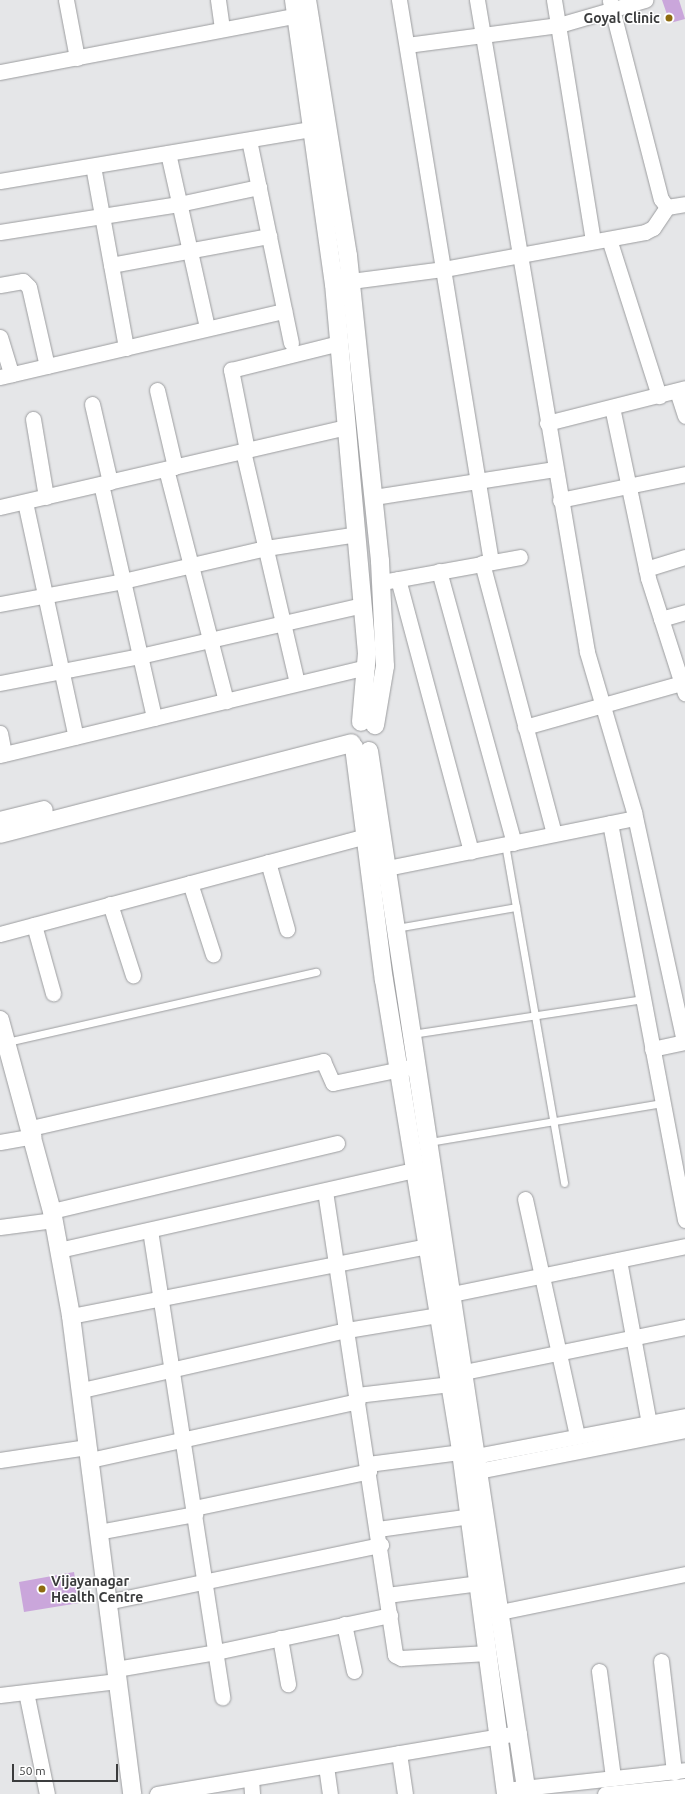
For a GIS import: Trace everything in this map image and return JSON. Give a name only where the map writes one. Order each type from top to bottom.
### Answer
[{"type":"street","points":[[66,0],[77,58]]},
{"type":"street","points":[[218,0],[222,29]]},
{"type":"street","points":[[400,0],[478,483],[486,563],[525,727],[554,834]]},
{"type":"street","points":[[476,0],[587,652],[635,818],[685,1042],[652,1049]]},
{"type":"street","points":[[554,0],[593,241]]},
{"type":"street","points":[[407,45],[559,25],[611,5],[646,0]]},
{"type":"street","points":[[611,5],[661,199],[667,207]]},
{"type":"street","points":[[0,72],[222,29],[302,7]]},
{"type":"street","points":[[302,7],[311,129],[334,284],[363,605],[367,667],[360,737],[365,836],[399,1070],[450,1384],[469,1462],[500,1612],[527,1791]]},
{"type":"street","points":[[302,7],[351,281],[374,497],[390,580],[471,851]]},
{"type":"street","points":[[0,181],[311,129]]},
{"type":"street","points":[[249,140],[291,343]]},
{"type":"street","points":[[168,153],[207,328]]},
{"type":"street","points":[[93,166],[126,348]]},
{"type":"street","points":[[0,232],[179,204],[259,188]]},
{"type":"street","points":[[351,281],[444,269],[650,231],[667,207],[685,204]]},
{"type":"street","points":[[111,265],[269,236]]},
{"type":"street","points":[[609,239],[659,396]]},
{"type":"street","points":[[0,285],[23,281],[29,287],[47,366]]},
{"type":"street","points":[[0,337],[5,375],[284,311]]},
{"type":"street","points":[[297,684],[245,451],[231,370],[339,343]]},
{"type":"street","points":[[156,390],[170,468],[191,566],[226,701]]},
{"type":"street","points":[[547,423],[681,390],[685,416]]},
{"type":"street","points":[[92,404],[123,581],[154,718]]},
{"type":"street","points":[[525,727],[603,706],[683,688],[646,569],[612,407]]},
{"type":"street","points":[[33,419],[46,497]]},
{"type":"street","points":[[0,507],[347,427]]},
{"type":"street","points":[[374,497],[478,483],[555,470]]},
{"type":"street","points":[[560,500],[629,487],[685,474]]},
{"type":"street","points":[[25,502],[76,737]]},
{"type":"street","points":[[0,604],[45,594],[123,581],[266,548],[357,534]]},
{"type":"street","points":[[390,580],[520,557]]},
{"type":"street","points":[[646,569],[685,557]]},
{"type":"street","points":[[438,571],[510,843]]},
{"type":"street","points":[[390,580],[385,666],[360,737],[387,868],[464,1372],[469,1462],[470,1516],[506,1792],[611,1790],[685,1786]]},
{"type":"street","points":[[0,683],[140,656],[363,605]]},
{"type":"street","points":[[661,619],[685,612]]},
{"type":"street","points":[[0,732],[2,755],[367,667]]},
{"type":"street","points":[[0,821],[360,737]]},
{"type":"street","points":[[0,834],[360,737]]},
{"type":"street","points":[[387,868],[635,818]]},
{"type":"street","points":[[610,823],[685,1220]]},
{"type":"street","points":[[0,934],[365,836]]},
{"type":"street","points":[[268,862],[287,928]]},
{"type":"street","points":[[190,883],[213,954]]},
{"type":"street","points":[[110,904],[133,975]]},
{"type":"street","points":[[34,924],[53,993]]},
{"type":"street","points":[[0,1020],[32,1132],[53,1215],[71,1316],[82,1390],[88,1454],[132,1794]]},
{"type":"street","points":[[0,1142],[32,1132],[323,1061],[332,1083],[417,1065]]},
{"type":"street","points":[[0,1227],[337,1143]]},
{"type":"street","points":[[59,1250],[415,1170]]},
{"type":"street","points":[[325,1191],[381,1545],[387,1596],[398,1657],[488,1653]]},
{"type":"street","points":[[525,1199],[576,1436]]},
{"type":"street","points":[[150,1230],[206,1580],[222,1697]]},
{"type":"street","points":[[71,1316],[336,1261],[428,1246]]},
{"type":"street","points":[[452,1294],[542,1277],[685,1246]]},
{"type":"street","points":[[619,1260],[649,1423]]},
{"type":"street","points":[[82,1390],[172,1371],[347,1330],[439,1315]]},
{"type":"street","points":[[464,1372],[685,1327]]},
{"type":"street","points":[[0,1460],[88,1454],[184,1441],[358,1398],[450,1384]]},
{"type":"street","points":[[469,1462],[576,1436],[685,1416]]},
{"type":"street","points":[[98,1532],[195,1511],[369,1468],[469,1462],[685,1430]]},
{"type":"street","points":[[378,1529],[470,1516]]},
{"type":"street","points":[[107,1602],[206,1580],[381,1545]]},
{"type":"street","points":[[500,1612],[685,1574]]},
{"type":"street","points":[[387,1596],[479,1583]]},
{"type":"street","points":[[0,1695],[26,1692],[116,1675],[390,1614]]},
{"type":"street","points":[[344,1624],[354,1672]]},
{"type":"street","points":[[280,1638],[288,1684]]},
{"type":"street","points":[[611,1790],[679,1771],[661,1661]]},
{"type":"street","points":[[599,1671],[611,1790]]},
{"type":"street","points":[[26,1692],[47,1794]]},
{"type":"street","points":[[157,1794],[499,1735],[519,1733]]},
{"type":"street","points":[[399,1753],[404,1794]]},
{"type":"street","points":[[326,1766],[330,1794]]},
{"type":"street","points":[[251,1779],[252,1794]]},
{"type":"lane","points":[[510,843],[516,907],[564,1183]]},
{"type":"lane","points":[[396,928],[516,907]]},
{"type":"lane","points":[[7,1042],[316,972]]},
{"type":"lane","points":[[412,1034],[535,1014],[643,999]]},
{"type":"lane","points":[[428,1142],[662,1103]]},
{"type":"building","points":[[662,0],[679,0],[685,19],[670,23]]},
{"type":"building","points":[[74,1572],[79,1603],[24,1612],[19,1582]]},
{"type":"place","name":"Goyal Clinic","points":[[669,18]]},
{"type":"place","name":"Vijayanagar Health Centre","points":[[42,1589]]}]
